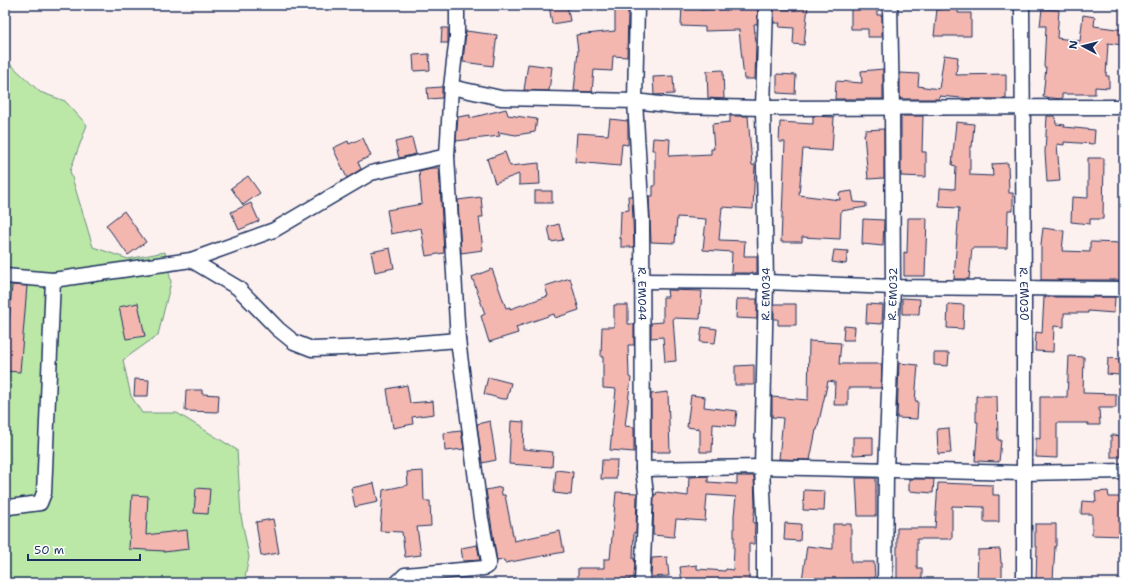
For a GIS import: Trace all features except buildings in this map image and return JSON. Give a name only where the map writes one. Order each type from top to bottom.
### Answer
[{"type":"street","points":[[397,583],[405,575],[484,568],[487,566],[488,562],[458,340],[447,156],[451,87],[457,37],[457,5]]},
{"type":"street","name":"R. EM044","points":[[637,5],[635,101],[642,219],[644,469],[646,494],[642,583]]},
{"type":"street","name":"R. EM034","points":[[764,583],[764,513],[762,467],[766,282],[764,108],[766,5]]},
{"type":"street","name":"R. EM032","points":[[885,583],[886,471],[893,287],[890,5]]},
{"type":"street","name":"R. EM030","points":[[1022,5],[1024,583]]},
{"type":"street","points":[[451,87],[501,98],[635,101],[676,106],[764,108],[1124,107]]},
{"type":"street","points":[[5,276],[52,280],[191,260],[274,230],[371,173],[447,156]]},
{"type":"street","points":[[191,260],[238,288],[278,330],[294,342],[312,349],[372,347],[458,340]]},
{"type":"street","points":[[5,510],[9,507],[40,503],[44,493],[52,280]]},
{"type":"street","points":[[643,281],[766,282],[893,287],[1124,289]]},
{"type":"street","points":[[644,469],[762,467],[1023,473],[1124,471]]},
{"type":"green space","points":[[5,59],[40,92],[65,101],[87,125],[70,171],[93,247],[128,259],[165,252],[171,282],[158,335],[123,360],[131,396],[142,413],[177,413],[237,450],[241,516],[249,557],[244,583],[5,583]]}]
